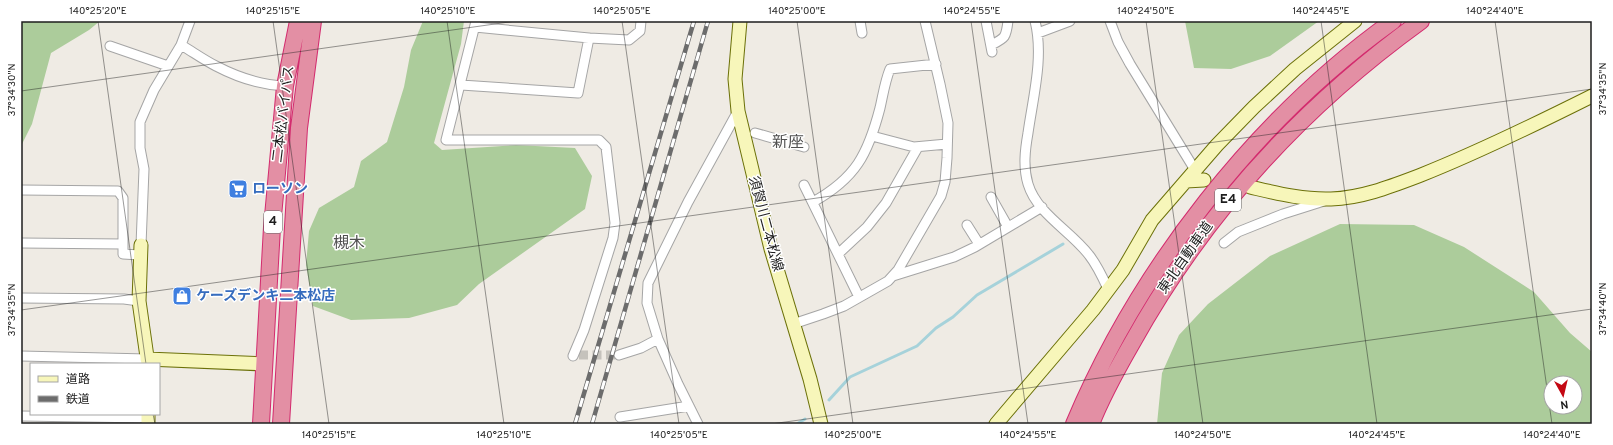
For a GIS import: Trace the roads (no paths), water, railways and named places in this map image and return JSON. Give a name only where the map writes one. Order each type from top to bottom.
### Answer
[{"type":"highway","name":"二本松バイパス","points":[[261,424],[272,227],[285,86],[298,21]]},
{"type":"highway","name":"二本松バイパス","points":[[281,424],[299,128],[313,21]]},
{"type":"highway","name":"東北自動車道","points":[[1074,424],[1104,358],[1134,305],[1169,251],[1198,213],[1240,161],[1278,120],[1329,72],[1392,21]]},
{"type":"highway","name":"東北自動車道","points":[[1091,424],[1120,364],[1148,313],[1182,261],[1213,219],[1248,176],[1293,128],[1337,87],[1388,44],[1421,21]]},
{"type":"street","points":[[148,362],[139,300],[144,168],[140,148],[140,122],[154,90],[182,45],[190,21]]},
{"type":"street","points":[[573,356],[584,330],[613,238],[615,223],[606,147],[599,140],[446,140],[475,24],[589,38],[629,40],[640,31],[641,21]]},
{"type":"street","name":"須賀川二本松線","points":[[740,21],[735,79],[738,111],[771,249],[810,379],[821,424]]},
{"type":"street","points":[[860,21],[862,33]]},
{"type":"street","points":[[793,324],[823,314],[859,297],[879,287],[893,276],[898,270],[941,196],[945,182],[948,123],[936,64],[925,21]]},
{"type":"street","points":[[986,21],[991,48],[1006,35],[1008,21]]},
{"type":"street","points":[[1035,21],[1038,33],[1038,64],[1025,152],[1024,168],[1028,185],[1032,194],[1045,212],[1090,255],[1108,289]]},
{"type":"street","points":[[1038,33],[1070,21]]},
{"type":"street","points":[[1110,21],[1118,42],[1127,58],[1200,175]]},
{"type":"street","points":[[996,424],[1093,310],[1123,270],[1152,220],[1186,181],[1200,175],[1254,107],[1295,69],[1355,21]]},
{"type":"street","points":[[461,84],[578,92],[589,38]]},
{"type":"street","points":[[182,45],[216,66],[252,80],[271,85],[285,86]]},
{"type":"street","points":[[110,46],[168,66]]},
{"type":"street","points":[[813,202],[825,196],[846,180],[864,155],[872,136],[890,69],[936,64]]},
{"type":"street","points":[[1224,243],[1238,232],[1283,214],[1331,199],[1368,193],[1443,166],[1544,120],[1592,96]]},
{"type":"street","points":[[698,424],[658,339],[647,303],[648,283],[688,202],[738,111]]},
{"type":"street","points":[[755,133],[804,147]]},
{"type":"street","points":[[872,136],[918,147],[947,144]]},
{"type":"street","points":[[838,254],[867,227],[886,202],[918,147]]},
{"type":"street","points":[[804,185],[859,297]]},
{"type":"street","points":[[1250,187],[1281,194],[1331,199]]},
{"type":"street","points":[[21,190],[118,192],[123,198],[123,254],[140,250]]},
{"type":"street","points":[[991,197],[1008,227]]},
{"type":"street","points":[[893,276],[954,257],[1042,207]]},
{"type":"street","points":[[967,225],[979,244]]},
{"type":"street","points":[[21,243],[123,244]]},
{"type":"street","points":[[21,298],[139,300]]},
{"type":"street","points":[[619,355],[641,348],[658,339]]},
{"type":"street","points":[[21,356],[148,362],[265,364]]},
{"type":"street","points":[[620,417],[689,406]]},
{"type":"street","points":[[21,416],[104,421],[148,418]]},
{"type":"waterway","points":[[829,400],[850,377],[917,346],[936,328],[953,317],[977,295],[1063,244]]},
{"type":"waterway","points":[[797,424],[805,419]]},
{"type":"tunnel","points":[[579,355],[619,355]]},
{"type":"railway","points":[[575,424],[694,21]]},
{"type":"railway","points":[[592,424],[708,21]]},
{"type":"place","name":"ローソン","points":[[238,189]]},
{"type":"place","name":"ケーズデンキ二本松店","points":[[182,296]]},
{"type":"district","name":"新座","points":[[788,143]]},
{"type":"district","name":"槻木","points":[[349,244]]}]
